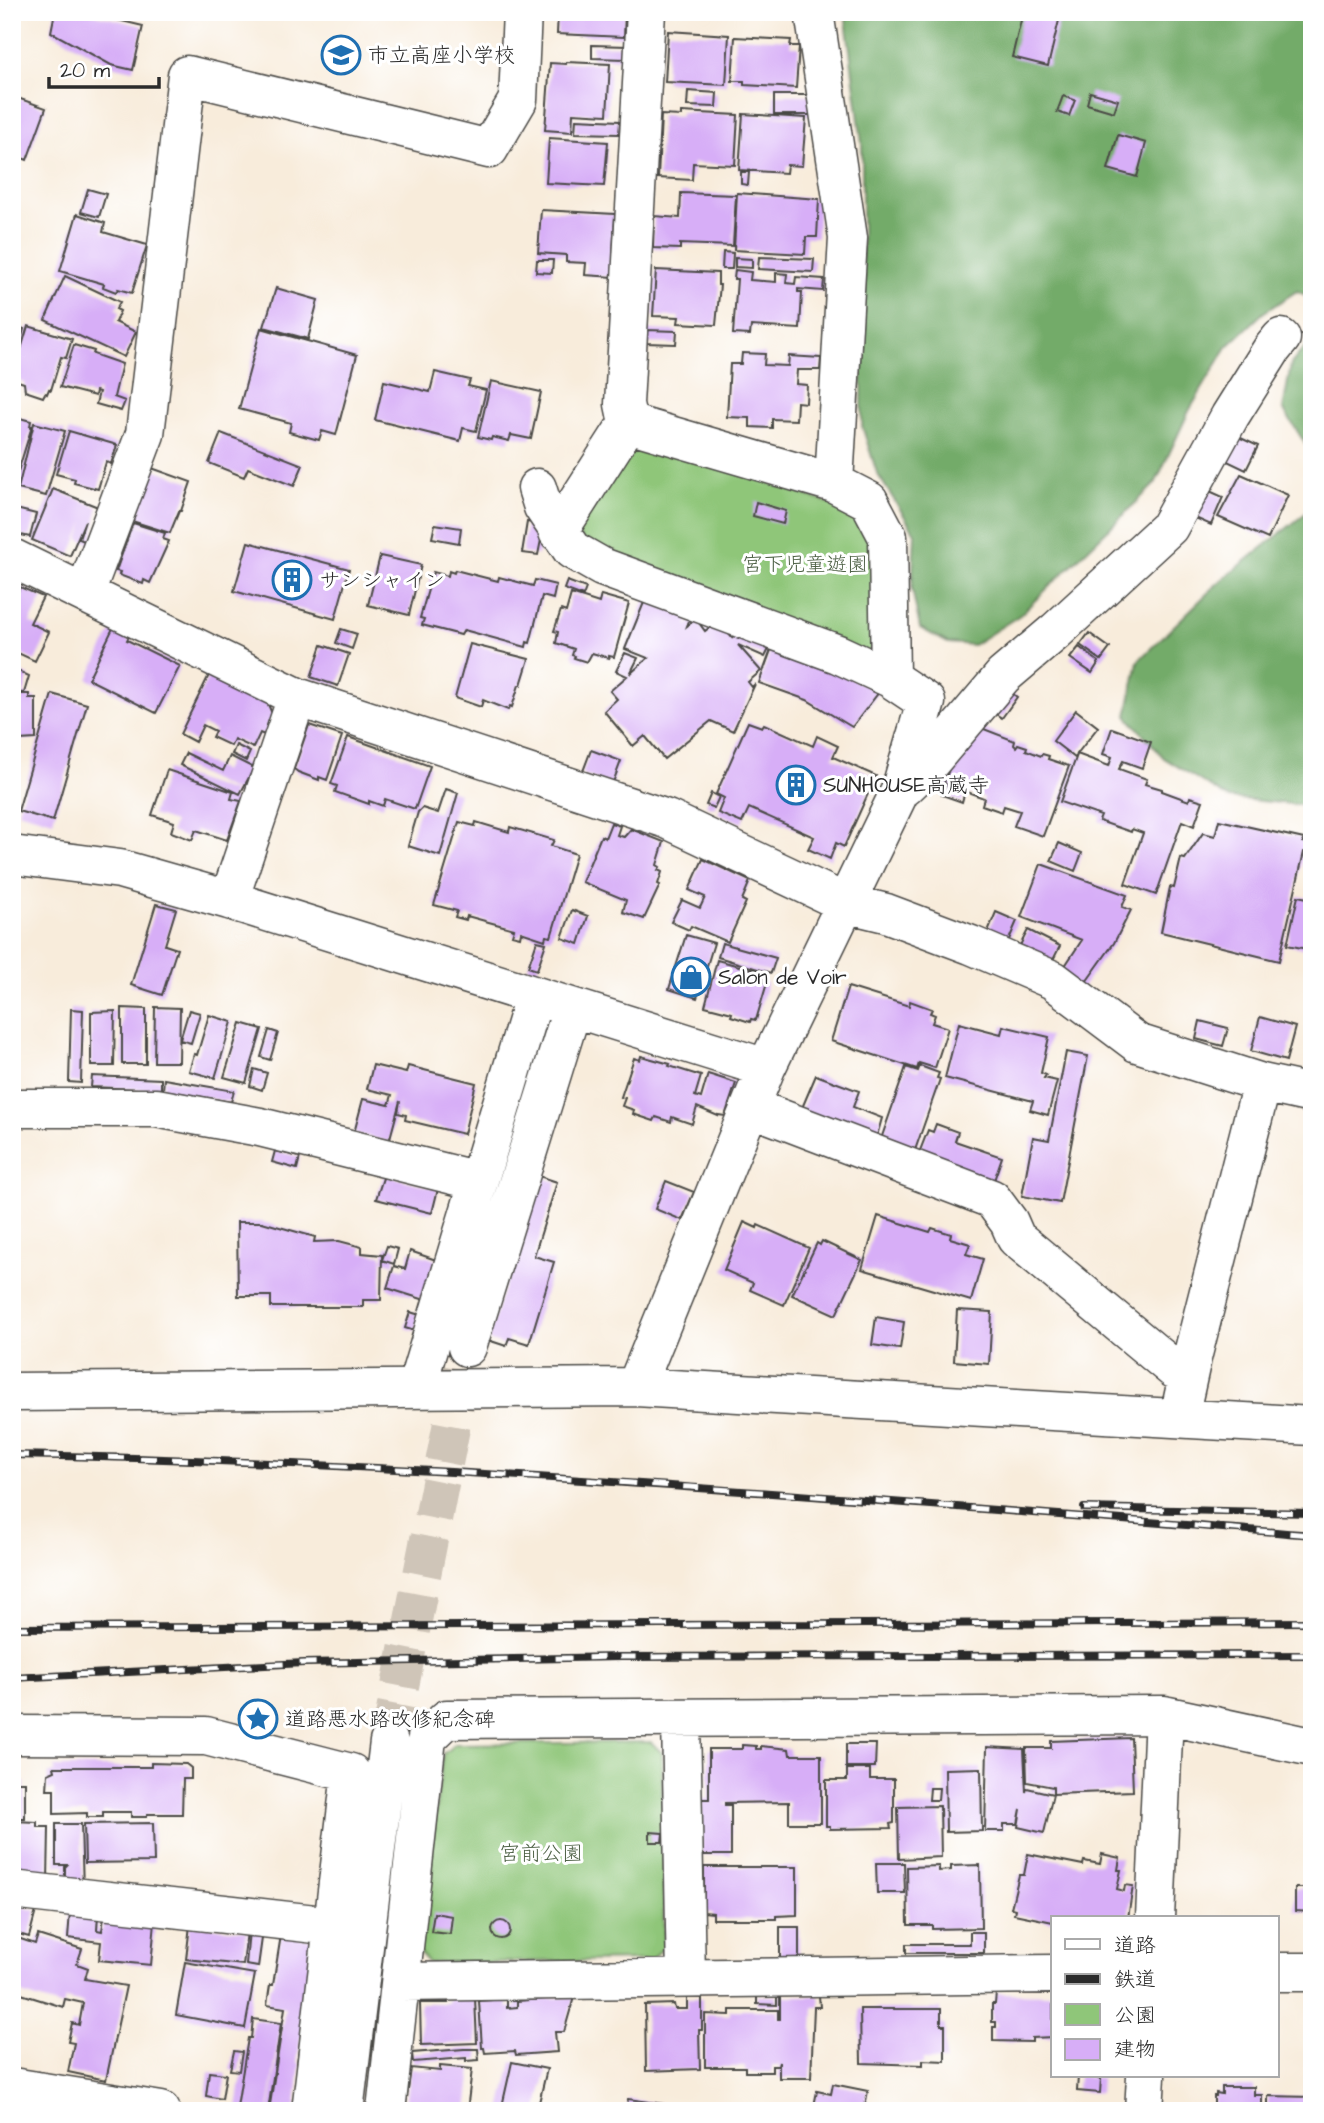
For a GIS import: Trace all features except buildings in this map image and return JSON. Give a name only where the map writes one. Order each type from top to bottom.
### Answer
[{"type":"street","points":[[85,593],[145,434],[187,75],[489,149],[519,100],[522,12]]},
{"type":"street","points":[[558,533],[628,423],[624,404],[646,12]]},
{"type":"street","points":[[814,12],[848,237],[834,483]]},
{"type":"street","points":[[901,791],[926,767],[1003,676],[1169,527],[1230,416],[1272,349],[1282,338]]},
{"type":"street","points":[[628,423],[834,483],[869,501],[888,537],[890,678]]},
{"type":"street","points":[[537,488],[543,507],[558,533],[572,550],[602,567],[838,654],[890,678],[926,702],[901,791],[766,1068],[636,1387]]},
{"type":"street","points":[[12,558],[298,697],[667,819],[845,903],[886,913],[1053,980],[1137,1043],[1262,1083],[1312,1094]]},
{"type":"street","points":[[229,900],[298,697]]},
{"type":"street","points":[[12,855],[120,869],[229,900],[766,1068]]},
{"type":"street","points":[[416,1389],[534,997]]},
{"type":"street","points":[[467,1347],[572,1009]]},
{"type":"street","points":[[1179,1417],[1262,1083]]},
{"type":"street","points":[[750,1107],[992,1199],[1009,1222],[1016,1238],[1174,1370],[1188,1373]]},
{"type":"street","points":[[12,1108],[156,1108],[260,1127],[478,1181]]},
{"type":"street","points":[[12,1392],[636,1387],[1312,1426]]},
{"type":"street","points":[[1155,1916],[1164,1715]]},
{"type":"street","points":[[386,2111],[427,1738],[447,1719],[1164,1715],[1312,1747]]},
{"type":"street","points":[[681,1719],[686,1978]]},
{"type":"street","points":[[12,1735],[206,1735],[351,1773],[311,2111]]},
{"type":"street","points":[[344,2111],[389,1742]]},
{"type":"street","points":[[12,1890],[333,1926]]},
{"type":"street","points":[[1278,1972],[1312,1972]]},
{"type":"street","points":[[402,1982],[1051,1974]]},
{"type":"street","points":[[1144,2111],[1146,2078]]},
{"type":"street","points":[[12,2087],[161,2111]]},
{"type":"green space","points":[[845,12],[1312,12],[1312,298],[1297,291],[1263,313],[1227,347],[1189,411],[1155,484],[1020,615],[973,645],[948,643],[920,628],[912,589],[915,533],[877,473],[862,426],[862,144]]},
{"type":"green space","points":[[1312,338],[1312,454],[1283,409],[1291,364]]},
{"type":"green space","name":"宮下児童遊園","points":[[624,435],[854,511],[874,537],[871,659],[603,559],[568,525]]},
{"type":"green space","points":[[1312,508],[1312,806],[1228,798],[1164,758],[1127,716],[1138,661],[1217,584]]},
{"type":"green space","name":"宮前公園","points":[[651,1742],[662,1753],[664,1947],[651,1960],[429,1963],[418,1951],[443,1754],[455,1744]]},
{"type":"tunnel","points":[[389,1742],[467,1347]]},
{"type":"railway","points":[[12,1455],[338,1466],[663,1485],[1312,1535]]},
{"type":"railway","points":[[1084,1508],[1312,1513]]},
{"type":"railway","points":[[12,1628],[1312,1622]]},
{"type":"railway","points":[[12,1678],[304,1663],[621,1657],[1312,1655]]},
{"type":"place","name":"市立高座小学校","points":[[341,55]]},
{"type":"place","name":"サンシャイン","points":[[292,580]]},
{"type":"place","name":"SUNHOUSE高蔵寺","points":[[796,785]]},
{"type":"place","name":"Salon de Voir","points":[[691,977]]},
{"type":"place","name":"道路悪水路改修紀念碑","points":[[258,1719]]}]
